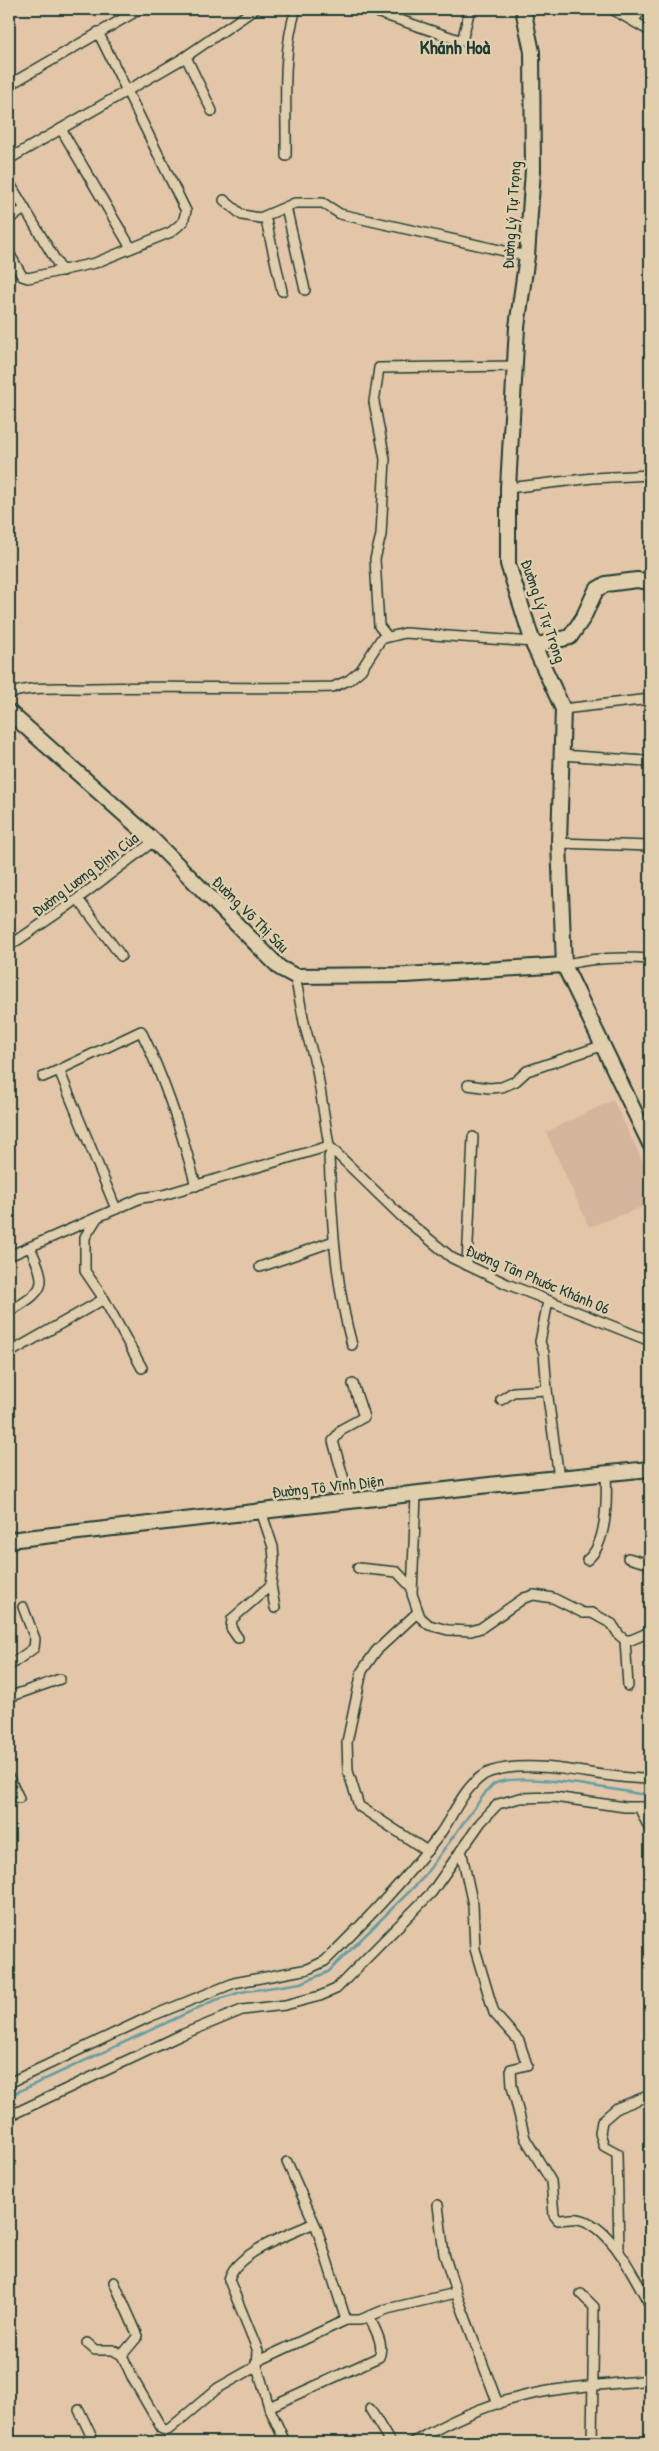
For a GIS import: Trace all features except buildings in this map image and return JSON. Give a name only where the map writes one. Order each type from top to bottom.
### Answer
[{"type":"main road","name":"Đường Lý Tự Trọng","points":[[522,9],[532,52],[534,170],[528,256],[517,327],[508,488],[507,550],[510,572],[534,644],[564,709],[559,843],[564,965],[601,1046],[650,1144]]},
{"type":"main road","points":[[534,644],[570,637],[583,618],[596,590],[606,584],[622,581],[650,581]]},
{"type":"main road","name":"Đường Võ Thị Sáu","points":[[9,712],[154,841],[280,968],[295,976]]},
{"type":"main road","points":[[295,976],[406,975],[564,965]]},
{"type":"main road","name":"Đường Tô Vĩnh Diện","points":[[9,1540],[261,1510],[650,1469]]},
{"type":"street","points":[[9,85],[140,9]]},
{"type":"street","points":[[9,159],[186,57],[255,9]]},
{"type":"street","points":[[286,156],[288,52],[290,29],[296,9]]},
{"type":"street","points":[[379,13],[462,41],[470,9]]},
{"type":"street","points":[[612,9],[650,32]]},
{"type":"street","points":[[633,21],[642,9]]},
{"type":"street","points":[[9,253],[25,278],[95,263],[178,228],[183,222],[186,211],[98,32]]},
{"type":"street","points":[[186,57],[212,111]]},
{"type":"street","points":[[61,129],[131,248]]},
{"type":"street","points":[[9,182],[62,271]]},
{"type":"street","points":[[224,200],[242,215],[260,218],[295,204],[323,203],[340,214],[528,256]]},
{"type":"street","points":[[286,207],[305,290]]},
{"type":"street","points":[[9,219],[25,209]]},
{"type":"street","points":[[265,216],[282,291]]},
{"type":"street","points":[[387,636],[379,626],[375,559],[381,535],[385,459],[374,402],[380,368],[515,366]]},
{"type":"street","points":[[508,488],[593,478],[650,475]]},
{"type":"street","points":[[9,694],[53,689],[171,686],[333,687],[349,680],[361,670],[381,639],[387,636],[405,633],[534,644]]},
{"type":"street","points":[[564,709],[650,699]]},
{"type":"street","points":[[562,755],[645,761]]},
{"type":"street","name":"Đường Lương Định Của","points":[[9,946],[78,898],[154,841]]},
{"type":"street","points":[[559,843],[650,846]]},
{"type":"street","points":[[78,898],[121,956]]},
{"type":"street","points":[[564,965],[612,957],[650,959]]},
{"type":"street","points":[[295,976],[305,1027],[317,1070],[330,1147],[334,1241],[346,1322],[352,1345]]},
{"type":"street","points":[[43,1077],[141,1031],[160,1071],[186,1149],[196,1186]]},
{"type":"street","points":[[468,1085],[502,1087],[516,1081],[527,1071],[601,1046]]},
{"type":"street","points":[[59,1070],[116,1209]]},
{"type":"street","points":[[467,1265],[473,1137]]},
{"type":"street","points":[[9,1256],[141,1198],[163,1195],[330,1147]]},
{"type":"street","name":"Đường Tân Phước Khánh 06","points":[[330,1147],[439,1248],[467,1265],[548,1301],[650,1341]]},
{"type":"street","points":[[97,1218],[85,1237],[85,1271],[104,1299],[142,1368]]},
{"type":"street","points":[[260,1267],[334,1241]]},
{"type":"street","points":[[9,1312],[35,1296],[41,1286],[41,1272],[30,1247]]},
{"type":"street","points":[[9,1353],[104,1299]]},
{"type":"street","points":[[548,1301],[540,1342],[544,1353],[559,1478]]},
{"type":"street","points":[[350,1501],[333,1441],[342,1429],[364,1417],[353,1384]]},
{"type":"street","points":[[501,1400],[513,1392],[547,1390]]},
{"type":"street","points":[[587,1560],[592,1556],[604,1528],[607,1498],[606,1473]]},
{"type":"street","points":[[416,1495],[412,1588],[420,1618],[429,1625],[448,1630],[470,1631],[481,1628],[524,1598],[534,1595],[553,1598],[584,1613],[592,1612],[612,1624],[625,1640],[628,1686]]},
{"type":"street","points":[[261,1510],[273,1547],[274,1559],[271,1584],[275,1608]]},
{"type":"street","points":[[628,1558],[650,1564]]},
{"type":"street","points":[[358,1568],[397,1572],[412,1588]]},
{"type":"street","points":[[238,1638],[230,1628],[232,1619],[271,1584]]},
{"type":"street","points":[[9,1666],[34,1648],[35,1639],[23,1607]]},
{"type":"street","points":[[418,1612],[376,1651],[362,1671],[347,1742],[348,1771],[359,1806],[427,1851]]},
{"type":"street","points":[[625,1640],[631,1640],[650,1633]]},
{"type":"street","points":[[9,1697],[60,1679]]},
{"type":"street","points":[[9,2082],[149,2017],[234,1983],[308,1969],[326,1961],[406,1878],[482,1776],[505,1768],[530,1767],[626,1779],[650,1779]]},
{"type":"street","points":[[9,1778],[19,1798]]},
{"type":"street","points":[[9,2116],[181,2035],[242,2010],[285,2005],[320,1996],[336,1989],[432,1892],[481,1822],[498,1804],[513,1800],[554,1797],[625,1807],[650,1807]]},
{"type":"street","points":[[639,1807],[650,1830]]},
{"type":"street","points":[[461,1850],[473,1905],[475,1949],[494,2013],[518,2040],[527,2065],[511,2069],[512,2086],[525,2138],[550,2181],[554,2216],[558,2220],[578,2219],[594,2226],[619,2252],[650,2305]]},
{"type":"street","points":[[619,2252],[617,2153],[604,2146],[600,2133],[602,2120],[618,2108],[650,2095]]},
{"type":"street","points":[[287,2162],[314,2223],[346,2320]]},
{"type":"street","points":[[438,2205],[444,2254],[456,2293],[498,2404]]},
{"type":"street","points":[[285,2442],[269,2407],[256,2364],[258,2351],[230,2284],[230,2274],[246,2256],[314,2223]]},
{"type":"street","points":[[114,2282],[138,2336],[122,2355]]},
{"type":"street","points":[[87,2343],[95,2350],[113,2350],[122,2355],[133,2379],[162,2429],[168,2430],[218,2388],[256,2364],[346,2320],[360,2320],[388,2309],[456,2293]]},
{"type":"street","points":[[580,2294],[594,2307],[592,2442]]},
{"type":"street","points":[[269,2407],[379,2356],[382,2350],[380,2342],[369,2316]]},
{"type":"street","points":[[414,2442],[437,2428],[522,2396],[650,2380]]},
{"type":"street","points":[[370,2409],[390,2442]]},
{"type":"street","points":[[79,2410],[94,2442]]},
{"type":"shaded area","points":[[613,1100],[650,1177],[650,1204],[589,1227],[546,1132]]},
{"type":"waterway","points":[[9,2096],[213,2001],[241,1992],[301,1983],[328,1972],[422,1879],[486,1792],[494,1784],[506,1780],[543,1780],[640,1794],[650,1793]]},
{"type":"district","name":"Khánh Hoà","points":[[455,47]]}]
